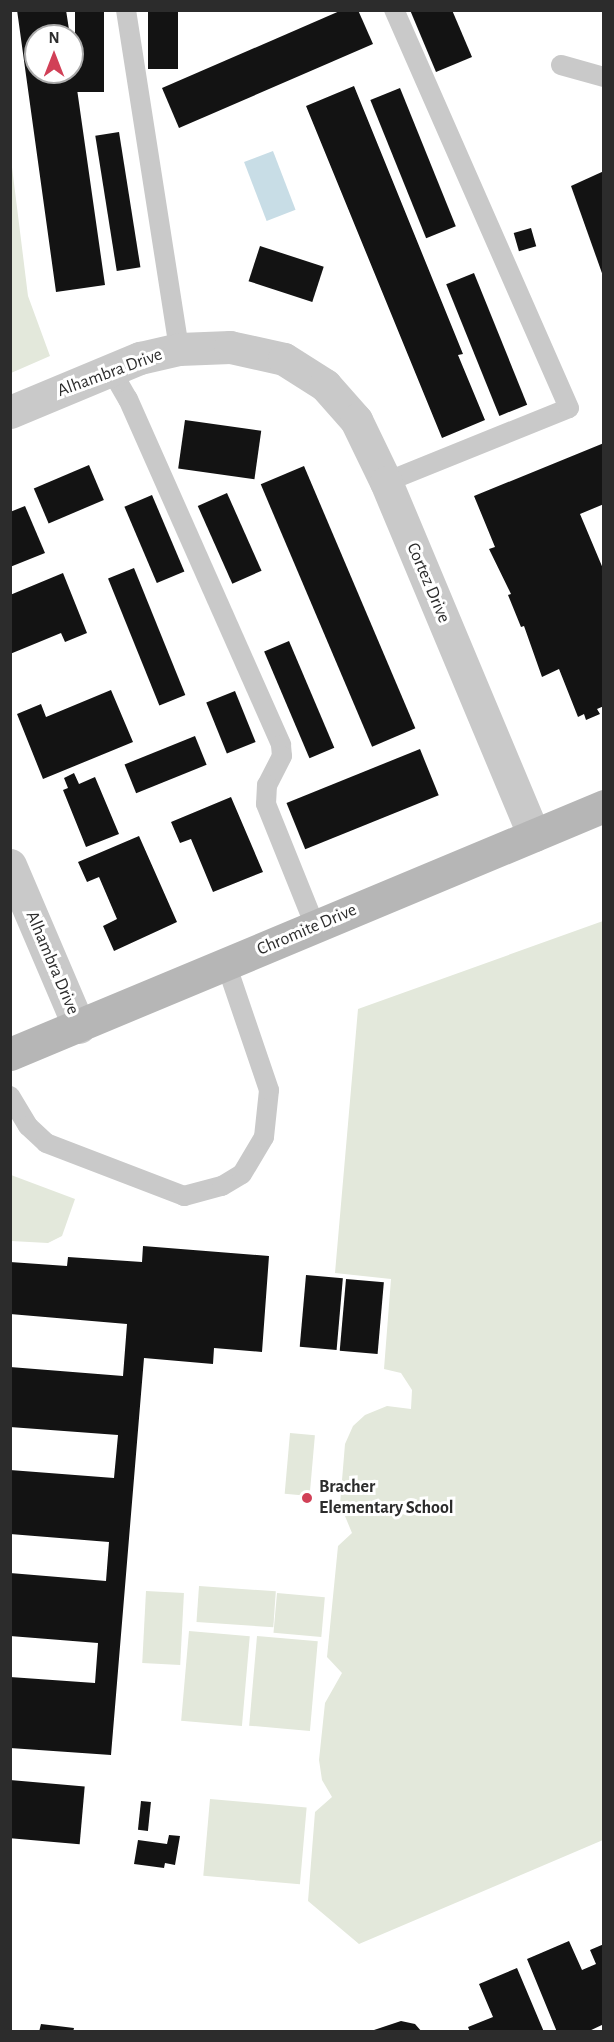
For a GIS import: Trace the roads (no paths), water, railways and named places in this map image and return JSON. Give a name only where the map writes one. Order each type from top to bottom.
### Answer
[{"type":"street","name":"Alhambra Drive","points":[[10,412],[111,370],[179,349],[230,347],[284,359]]},
{"type":"street","name":"Cortez Drive","points":[[284,359],[325,385],[356,420],[386,483],[534,835]]},
{"type":"street","name":"Chromite Drive","points":[[10,1054],[603,806]]},
{"type":"street","name":"Alhambra Drive","points":[[10,865],[79,1027]]},
{"type":"lane","points":[[126,10],[179,349]]},
{"type":"lane","points":[[386,483],[569,408],[394,10]]},
{"type":"lane","points":[[561,65],[603,77]]},
{"type":"lane","points":[[111,370],[128,399],[280,745],[282,756],[267,785],[266,804],[315,926]]},
{"type":"lane","points":[[10,1096],[28,1126],[46,1143],[184,1196],[222,1186],[242,1174],[264,1137],[269,1090],[226,964]]},
{"type":"water","points":[[273,151],[296,210],[267,221],[244,162]]},
{"type":"place","name":"Bracher Elementary School","points":[[307,1498]]}]
